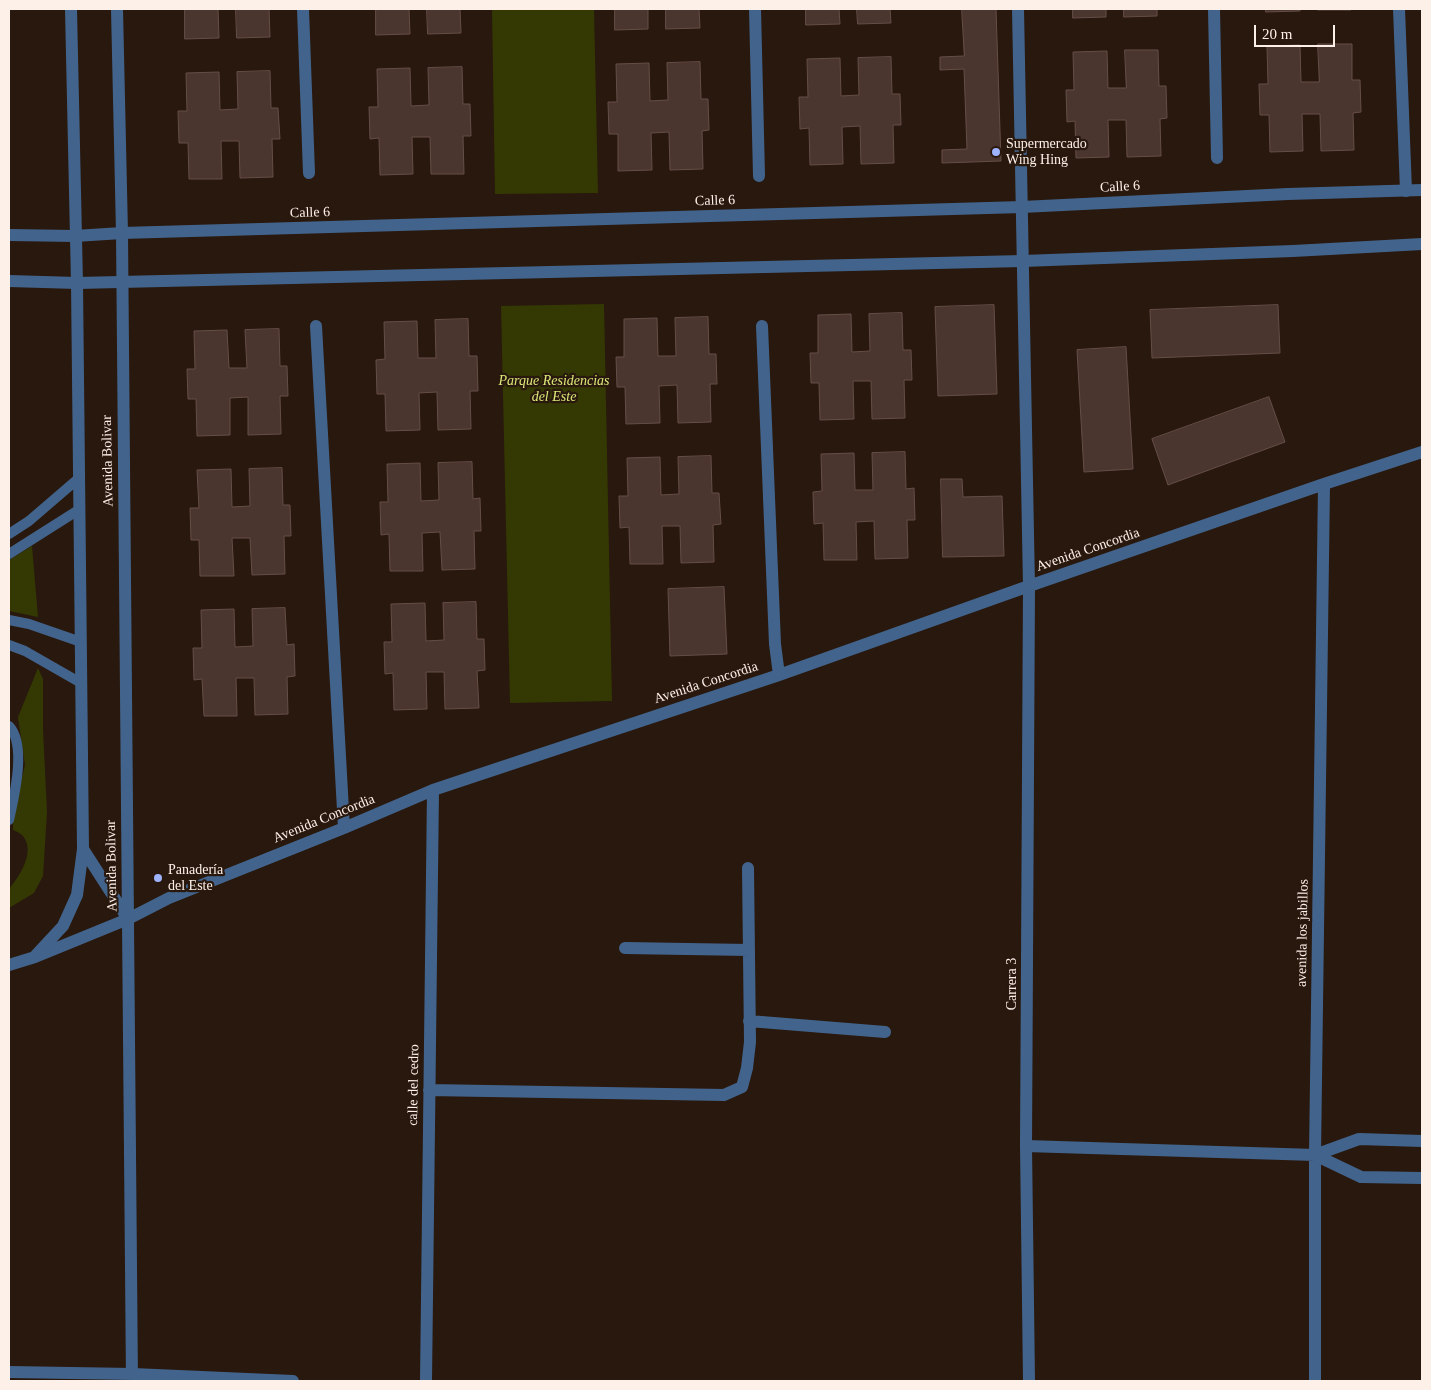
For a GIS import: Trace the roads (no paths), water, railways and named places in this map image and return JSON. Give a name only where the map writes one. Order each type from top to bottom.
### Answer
[{"type":"street","name":"Avenida Bolivar","points":[[71,9],[77,283],[83,849],[128,920]]},
{"type":"street","name":"Avenida Bolivar","points":[[117,9],[122,233],[128,920]]},
{"type":"street","points":[[303,9],[309,173]]},
{"type":"street","points":[[755,9],[759,176]]},
{"type":"street","name":"Carrera 3","points":[[1018,9],[1029,586],[1026,1146],[1029,1381]]},
{"type":"street","points":[[1214,9],[1217,158]]},
{"type":"street","points":[[1399,9],[1406,191]]},
{"type":"street","name":"Calle 6","points":[[9,235],[75,236],[122,233],[1022,207],[1422,190]]},
{"type":"street","points":[[9,281],[77,283],[1023,261],[1293,251],[1422,244]]},
{"type":"street","points":[[316,326],[344,828]]},
{"type":"street","points":[[762,326],[775,644],[779,675]]},
{"type":"street","name":"Avenida Concordia","points":[[9,966],[128,920],[169,898],[433,790],[779,675],[1029,586],[1422,452]]},
{"type":"street","name":"avenida los jabillos","points":[[1315,1381],[1315,1155],[1324,484]]},
{"type":"street","name":"calle del cedro","points":[[426,1381],[433,790]]},
{"type":"street","points":[[35,957],[63,926],[77,895],[83,849]]},
{"type":"street","points":[[429,1090],[724,1095],[742,1087],[748,1068],[750,1042],[748,868]]},
{"type":"street","points":[[128,920],[132,1378]]},
{"type":"street","points":[[625,948],[750,950]]},
{"type":"street","points":[[749,1021],[885,1032]]},
{"type":"street","points":[[1026,1146],[1315,1155],[1358,1139],[1422,1142]]},
{"type":"street","points":[[1315,1155],[1360,1177],[1422,1178]]},
{"type":"street","points":[[9,1372],[132,1378],[293,1381]]},
{"type":"lane","points":[[9,534],[29,521],[79,478]]},
{"type":"lane","points":[[9,554],[80,509]]},
{"type":"lane","points":[[9,620],[28,624],[81,642]]},
{"type":"lane","points":[[9,645],[25,651],[81,683]]},
{"type":"lane","points":[[9,726],[19,752],[17,780],[9,820]]},
{"type":"place","name":"Supermercado Wing Hing","points":[[996,152]]},
{"type":"place","name":"Panadería del Este","points":[[158,878]]},
{"type":"park label","name":"Parque Residencias del Este","points":[[554,390]]}]
